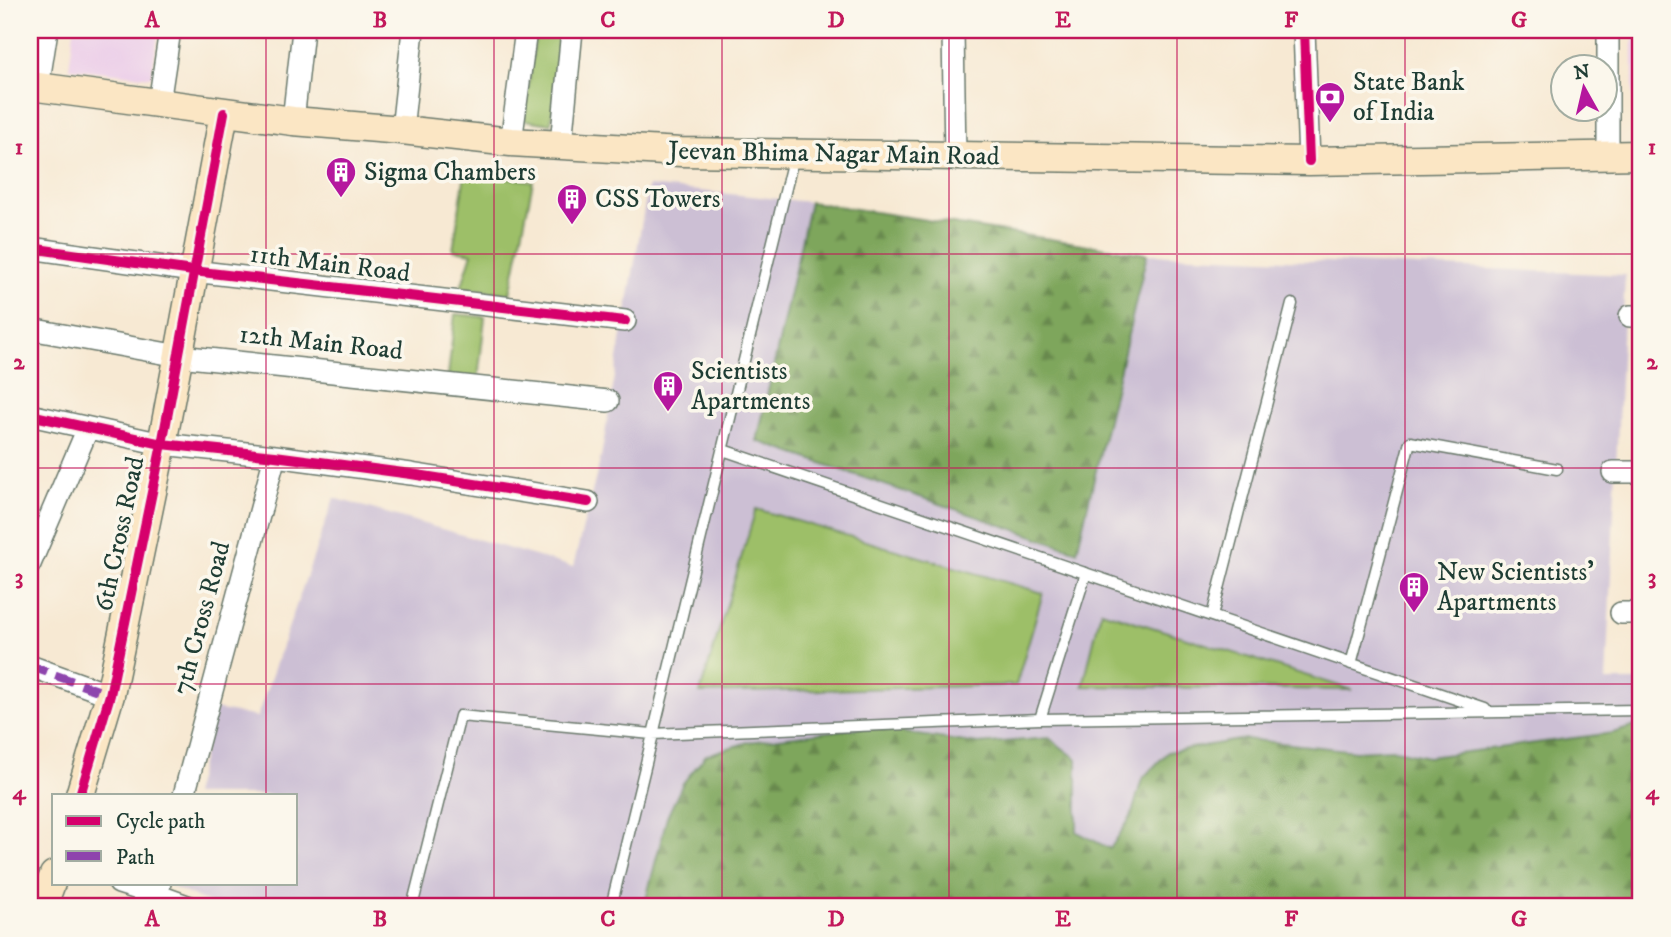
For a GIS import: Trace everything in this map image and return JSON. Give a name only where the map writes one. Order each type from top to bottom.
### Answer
[{"type":"main road","name":"Jeevan Bhima Nagar Main Road","points":[[34,87],[293,121],[511,142],[681,152],[1309,161],[1641,155]]},
{"type":"main road","name":"6th Cross Road","points":[[80,794],[110,695],[162,444],[224,113]]},
{"type":"main road","points":[[43,907],[52,881]]},
{"type":"street","points":[[34,87],[47,30]]},
{"type":"street","points":[[159,103],[170,30]]},
{"type":"street","points":[[293,121],[303,30]]},
{"type":"street","points":[[402,130],[413,30]]},
{"type":"street","points":[[511,142],[526,30]]},
{"type":"street","points":[[561,145],[572,30]]},
{"type":"street","points":[[953,30],[955,157]]},
{"type":"street","points":[[1304,30],[1309,161]]},
{"type":"street","points":[[1608,30],[1608,154]]},
{"type":"street","name":"11th Main Road","points":[[30,248],[193,271],[625,321]]},
{"type":"street","name":"12th Main Road","points":[[30,329],[178,356],[608,401]]},
{"type":"street","points":[[30,415],[162,444],[411,474],[588,502]]},
{"type":"street","points":[[30,564],[88,428]]},
{"type":"street","name":"7th Cross Road","points":[[184,794],[275,456]]},
{"type":"street","points":[[1613,472],[1641,472]]},
{"type":"street","points":[[30,666],[110,695]]},
{"type":"street","points":[[125,893],[158,889],[190,907]]},
{"type":"lane","points":[[611,907],[794,154]]},
{"type":"lane","points":[[1212,616],[1292,304]]},
{"type":"lane","points":[[1352,664],[1410,442],[1557,469]]},
{"type":"lane","points":[[723,450],[1494,712]]},
{"type":"lane","points":[[1040,719],[1086,573]]},
{"type":"lane","points":[[412,907],[460,716],[652,734],[1040,719],[1641,710]]},
{"type":"shaded area","points":[[74,30],[159,30],[151,77],[69,68]]},
{"type":"shaded area","points":[[1633,30],[1641,30],[1641,132],[1633,132]]},
{"type":"shaded area","points":[[648,186],[810,202],[1147,254],[1625,275],[1606,681],[1641,681],[1641,907],[219,907],[170,886],[298,884],[298,794],[193,794],[215,709],[257,717],[334,498],[573,567],[601,457]]},
{"type":"green space","points":[[536,30],[562,30],[551,124],[524,120]]},
{"type":"green space","points":[[465,173],[533,181],[510,294],[461,288],[472,253],[453,250]]},
{"type":"green space","points":[[810,202],[1147,254],[1077,551],[757,441]]},
{"type":"green space","points":[[455,314],[485,317],[478,380],[448,376]]},
{"type":"green space","points":[[756,509],[1043,593],[1016,685],[700,693]]},
{"type":"green space","points":[[1101,611],[1352,690],[1083,686]]},
{"type":"green space","points":[[1641,724],[1641,907],[644,907],[667,817],[683,783],[706,755],[748,742],[866,727],[978,744],[1049,738],[1077,759],[1077,832],[1110,849],[1131,817],[1142,779],[1168,752],[1245,739],[1356,751],[1392,749],[1428,757],[1613,733]]},
{"type":"marked path","points":[[30,666],[110,695]]},
{"type":"cycle path","points":[[1304,30],[1309,161]]},
{"type":"cycle path","points":[[80,794],[110,695],[162,444],[224,113]]},
{"type":"cycle path","points":[[30,248],[193,271],[625,321]]},
{"type":"cycle path","points":[[30,415],[162,444],[411,474],[588,502]]},
{"type":"place","name":"State Bank of India","points":[[1330,124]]},
{"type":"place","name":"Sigma Chambers","points":[[341,199]]},
{"type":"place","name":"CSS Towers","points":[[572,226]]},
{"type":"place","name":"Scientists Apartments","points":[[668,413]]},
{"type":"place","name":"New Scientists' Apartments","points":[[1414,614]]}]
